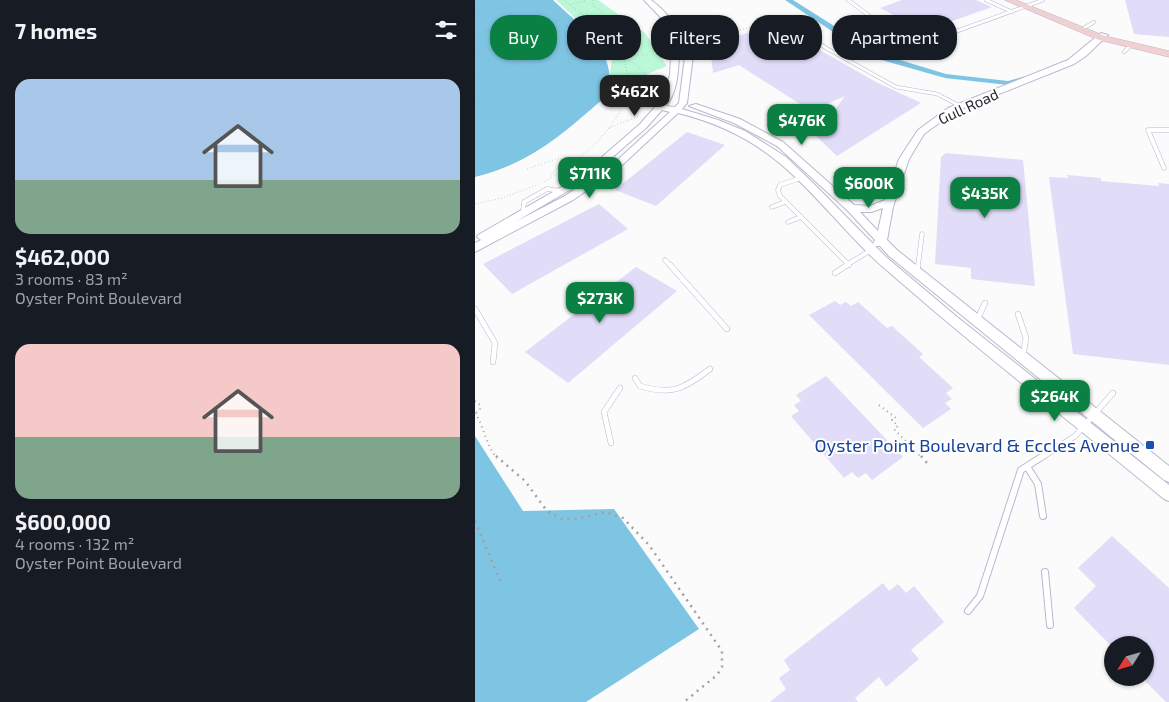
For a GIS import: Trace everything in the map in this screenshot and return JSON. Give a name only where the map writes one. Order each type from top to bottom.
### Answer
[{"type":"main road","points":[[1009,0],[1025,4],[1103,37],[1169,54]]},
{"type":"main road","points":[[1053,17],[1084,28],[1127,49],[1158,51],[1169,49]]},
{"type":"street","points":[[647,0],[663,15]]},
{"type":"street","name":"Gull Road","points":[[881,241],[889,202],[904,159],[914,140],[930,124],[960,106],[1071,62],[1103,37]]},
{"type":"street","points":[[475,248],[569,198],[643,126],[663,103],[674,75],[675,60]]},
{"type":"street","points":[[475,243],[492,230],[561,191],[582,184],[616,166],[680,106],[688,60]]},
{"type":"street","points":[[663,103],[721,114],[774,140],[851,208],[881,241],[917,273],[1023,356],[1169,475]]},
{"type":"street","points":[[680,106],[726,126],[766,147],[801,178],[871,250],[1169,494]]},
{"type":"street","points":[[851,208],[871,209],[889,202]]},
{"type":"street","points":[[871,250],[881,241]]},
{"type":"lane","points":[[848,0],[882,25],[921,44],[1012,12],[1025,4],[1043,0]]},
{"type":"lane","points":[[986,0],[1012,12]]},
{"type":"lane","points":[[1084,28],[1094,22]]},
{"type":"lane","points":[[822,45],[896,87],[937,94],[960,106]]},
{"type":"lane","points":[[1163,168],[1148,130],[1169,130]]},
{"type":"lane","points":[[801,178],[780,185],[778,190],[780,196],[849,265]]},
{"type":"lane","points":[[772,207],[785,202]]},
{"type":"lane","points":[[788,222],[801,217]]},
{"type":"lane","points":[[917,273],[922,234]]},
{"type":"lane","points":[[835,273],[871,250]]},
{"type":"lane","points":[[665,260],[727,329]]},
{"type":"lane","points":[[977,320],[985,304]]},
{"type":"lane","points":[[475,309],[495,342],[493,362]]},
{"type":"lane","points":[[1018,314],[1026,338],[1023,356]]},
{"type":"lane","points":[[635,378],[640,386],[665,393],[678,391],[688,386],[710,370]]},
{"type":"lane","points":[[611,443],[604,412],[620,388]]},
{"type":"lane","points":[[968,610],[980,596],[1021,470],[1028,468],[1075,436],[1113,393]]},
{"type":"lane","points":[[1028,468],[1036,476],[1043,516]]},
{"type":"lane","points":[[1045,572],[1050,626]]},
{"type":"path","points":[[475,15],[522,3],[519,0]]},
{"type":"path","points":[[564,0],[581,15]]},
{"type":"path","points":[[569,5],[587,0]]},
{"type":"path","points":[[593,0],[593,6],[601,10],[604,15]]},
{"type":"path","points":[[475,34],[490,30]]},
{"type":"path","points":[[475,75],[567,48]]},
{"type":"path","points":[[475,54],[490,50]]},
{"type":"path","points":[[641,55],[649,55]]},
{"type":"path","points":[[475,98],[570,68],[569,60]]},
{"type":"path","points":[[475,204],[509,196],[548,179],[587,152],[609,128],[624,103],[628,86],[627,72],[622,60]]},
{"type":"path","points":[[628,60],[641,67],[651,81],[654,93],[649,106]]},
{"type":"path","points":[[609,128],[639,116],[644,111]]},
{"type":"path","points":[[527,169],[559,158],[563,161],[548,179]]},
{"type":"path","points":[[475,401],[480,405],[480,410],[476,413],[483,425],[488,447],[501,463],[525,481],[547,511],[562,519],[577,519],[605,512],[623,518],[649,545],[722,651],[722,667],[717,675],[684,702]]},
{"type":"path","points":[[879,405],[887,409],[896,418],[892,420],[898,426],[894,429],[927,463]]},
{"type":"path","points":[[475,521],[501,583]]},
{"type":"green space","points":[[556,0],[598,0],[619,15],[572,15]]},
{"type":"green space","points":[[641,30],[651,42],[651,60],[663,60],[667,66],[608,90],[612,60],[641,60]]},
{"type":"water","points":[[475,0],[553,0],[569,15],[567,15],[567,60],[606,60],[609,68],[609,82],[605,97],[545,146],[513,164],[475,177]]},
{"type":"water","points":[[475,436],[523,511],[614,509],[699,629],[586,702],[475,702]]},
{"type":"building","points":[[902,0],[976,0],[992,7],[957,19],[957,15],[893,15],[880,8]]},
{"type":"building","points":[[1125,0],[1169,0],[1169,37],[1134,34]]},
{"type":"building","points":[[749,33],[749,60],[822,60],[822,51],[832,57],[832,60],[837,60],[876,82],[921,103],[837,156],[812,132],[822,127],[845,96],[811,111],[739,65],[713,73],[712,60],[739,60],[739,35]]},
{"type":"building","points":[[687,132],[725,145],[656,206],[615,190]]},
{"type":"building","points":[[946,153],[1023,160],[1035,286],[971,279],[971,268],[935,264],[941,157]]},
{"type":"building","points":[[1067,175],[1101,178],[1101,181],[1159,186],[1158,183],[1169,184],[1169,365],[1073,354],[1049,177],[1068,178]]},
{"type":"building","points":[[599,204],[628,229],[512,294],[483,264]]},
{"type":"building","points":[[636,267],[677,291],[568,383],[525,352]]},
{"type":"building","points":[[835,301],[840,305],[846,302],[851,306],[858,302],[887,328],[892,326],[923,354],[919,357],[953,388],[946,393],[952,399],[945,403],[951,409],[923,428],[809,315]]},
{"type":"building","points":[[826,376],[903,457],[872,480],[866,473],[858,478],[852,472],[844,478],[791,416],[799,411],[794,405],[801,401],[796,395]]},
{"type":"building","points":[[1112,536],[1169,588],[1169,702],[1166,702],[1150,686],[1154,686],[1154,636],[1104,636],[1104,639],[1074,608],[1096,586],[1078,568]]},
{"type":"building","points":[[883,583],[889,591],[898,584],[906,593],[914,586],[944,622],[911,650],[919,659],[886,687],[879,677],[855,698],[858,702],[770,702],[786,689],[779,678],[790,670],[784,660]]},
{"type":"waterway","points":[[788,0],[874,55],[945,76],[1008,83],[1026,78]]},
{"type":"place","name":"Oyster Point Boulevard & Eccles Avenue","points":[[1150,445]]}]
